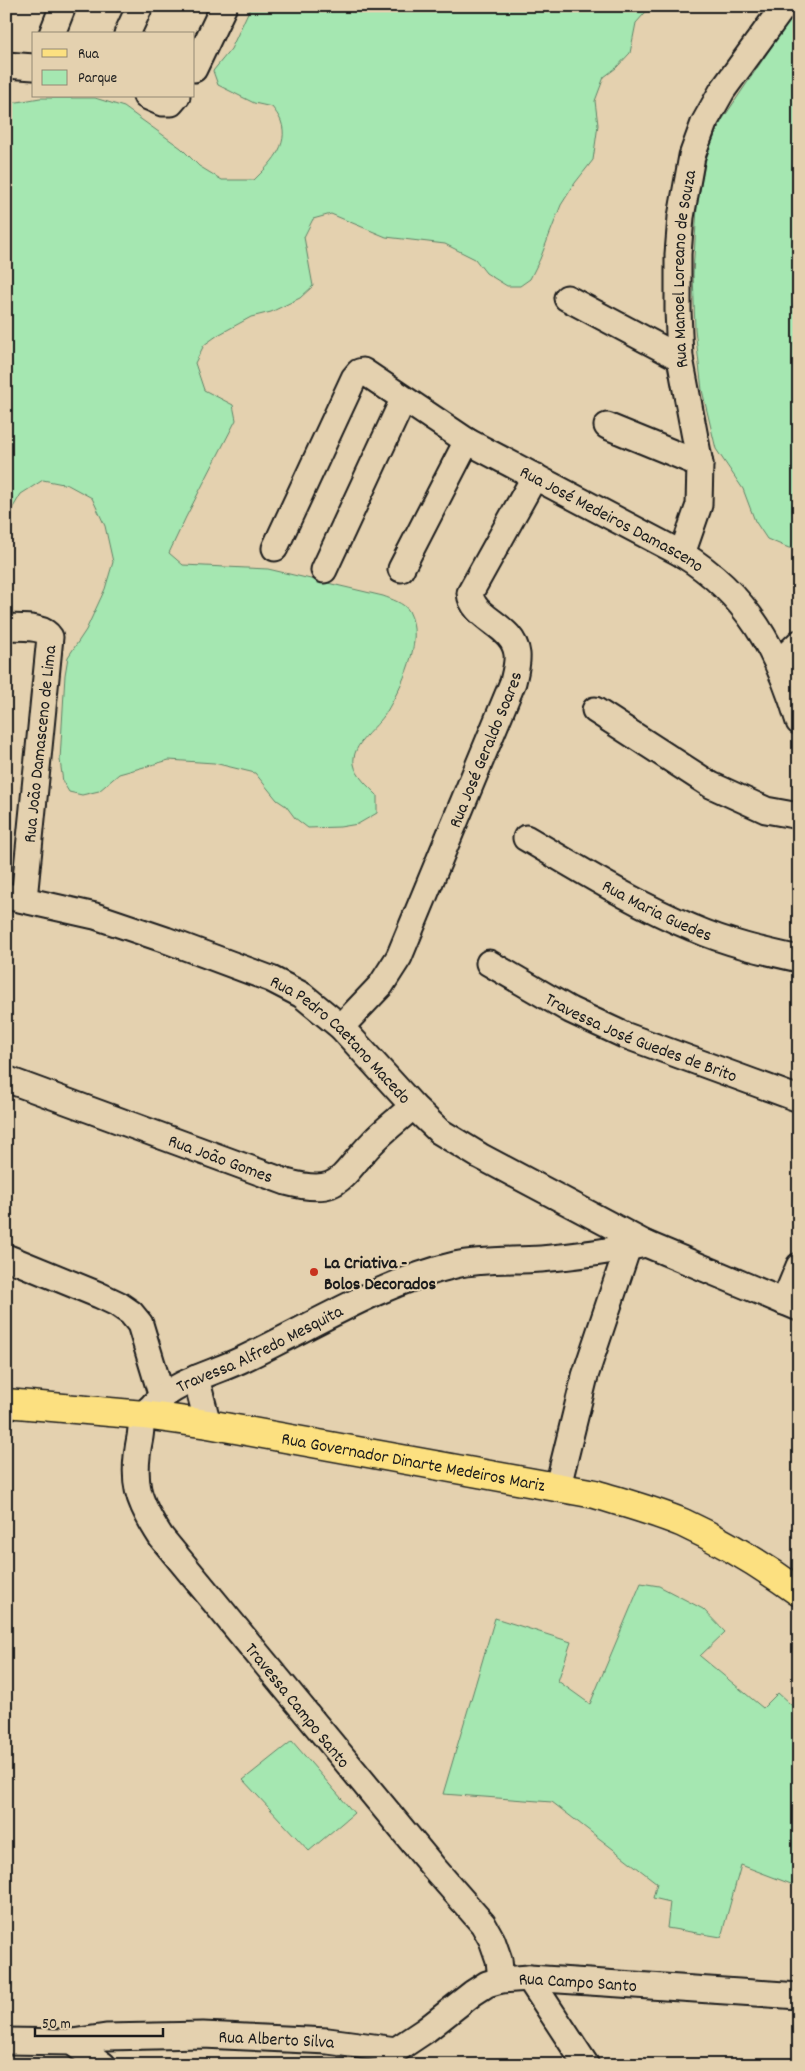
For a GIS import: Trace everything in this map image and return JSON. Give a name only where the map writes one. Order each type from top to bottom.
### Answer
[{"type":"main road","name":"Rua Governador Dinarte Medeiros Mariz","points":[[6,1403],[153,1406],[208,1424],[558,1486],[632,1505],[682,1523],[766,1568],[799,1592]]},
{"type":"street","points":[[53,32],[63,6]]},
{"type":"street","points":[[128,32],[140,6]]},
{"type":"street","points":[[195,67],[224,6]]},
{"type":"street","name":"Rua Manoel Loreano de Souza","points":[[682,554],[699,505],[700,464],[680,358],[678,254],[681,217],[692,156],[704,124],[722,91],[784,6]]},
{"type":"street","points":[[6,65],[32,67]]},
{"type":"street","points":[[151,98],[169,104],[174,102],[176,98]]},
{"type":"street","points":[[567,298],[680,358]]},
{"type":"street","name":"Rua José Medeiros Damasceno","points":[[275,548],[354,378],[359,372],[363,371],[403,400],[467,441],[682,554],[703,567],[729,589],[759,629],[788,684],[799,722]]},
{"type":"street","points":[[324,570],[403,400]]},
{"type":"street","points":[[607,426],[700,464]]},
{"type":"street","points":[[401,569],[467,441]]},
{"type":"street","name":"Rua José Geraldo Soares","points":[[341,1026],[381,985],[398,957],[513,682],[517,654],[514,642],[475,606],[471,600],[470,593],[535,476]]},
{"type":"street","name":"Rua João Damasceno de Lima","points":[[6,627],[39,629],[46,632],[50,637],[11,897]]},
{"type":"street","points":[[778,663],[799,643]]},
{"type":"street","points":[[595,710],[710,786],[766,810],[799,816]]},
{"type":"street","name":"Rua Maria Guedes","points":[[526,838],[601,881],[693,928],[744,947],[799,959]]},
{"type":"street","name":"Rua Pedro Caetano Macedo","points":[[11,897],[95,916],[271,979],[302,995],[341,1026],[413,1106],[439,1131],[637,1246],[791,1305]]},
{"type":"street","name":"Travessa José Guedes de Brito","points":[[489,963],[570,1010],[624,1035],[799,1099]]},
{"type":"street","name":"Rua João Gomes","points":[[6,1078],[286,1182],[313,1188],[328,1185],[344,1178],[370,1144],[413,1106]]},
{"type":"street","points":[[558,1486],[585,1376],[637,1246]]},
{"type":"street","name":"Travessa Alfredo Mesquita","points":[[153,1406],[196,1378],[240,1361],[380,1292],[435,1271],[456,1265],[488,1261],[542,1259],[637,1246]]},
{"type":"street","points":[[6,1256],[99,1295],[131,1313],[140,1324],[153,1406]]},
{"type":"street","points":[[791,1305],[799,1266]]},
{"type":"street","points":[[196,1378],[208,1424]]},
{"type":"street","name":"Travessa Campo Santo","points":[[153,1406],[137,1452],[135,1475],[138,1495],[146,1513],[161,1537],[286,1690],[483,1924],[492,1940],[501,1980]]},
{"type":"street","points":[[529,1978],[586,2065]]},
{"type":"street","name":"Rua Campo Santo","points":[[392,2058],[473,1992],[487,1984],[501,1980],[529,1978],[799,1996]]},
{"type":"street","name":"Rua Alberto Silva","points":[[6,2041],[31,2043],[72,2042],[116,2037],[203,2034],[328,2041],[392,2058]]},
{"type":"street","points":[[72,2042],[103,2065]]},
{"type":"green space","points":[[251,6],[651,6],[636,23],[630,53],[616,68],[604,77],[595,101],[598,125],[593,160],[561,205],[530,279],[520,286],[507,286],[486,273],[475,259],[445,244],[386,237],[331,214],[313,219],[304,237],[313,286],[300,298],[271,312],[251,317],[218,335],[204,345],[195,363],[204,390],[233,405],[236,420],[169,553],[183,565],[268,569],[383,596],[407,608],[413,623],[413,650],[404,677],[386,713],[360,743],[354,757],[357,773],[377,795],[377,813],[358,824],[340,827],[308,828],[295,818],[286,806],[277,800],[255,773],[214,763],[169,760],[119,774],[99,791],[82,795],[69,792],[63,782],[60,760],[65,675],[68,657],[86,630],[105,589],[113,562],[105,526],[92,498],[68,485],[43,480],[21,494],[6,519],[6,104],[40,98],[95,98],[124,107],[181,148],[199,166],[222,180],[254,180],[272,161],[281,146],[283,130],[281,121],[272,107],[254,103],[218,85],[213,71],[231,49]]},
{"type":"green space","points":[[799,6],[799,548],[789,548],[767,539],[755,521],[743,489],[716,449],[702,390],[695,329],[693,274],[697,207],[707,153],[722,120]]},
{"type":"green space","points":[[641,1583],[659,1586],[703,1609],[725,1632],[700,1656],[763,1708],[778,1693],[799,1712],[799,1887],[741,1865],[721,1937],[667,1928],[670,1902],[653,1898],[657,1883],[552,1802],[443,1794],[495,1618],[571,1642],[558,1681],[590,1704]]},
{"type":"green space","points":[[292,1741],[354,1813],[309,1851],[243,1780]]},
{"type":"place","name":"La Criativa - Bolos Decorados","points":[[314,1272]]}]
